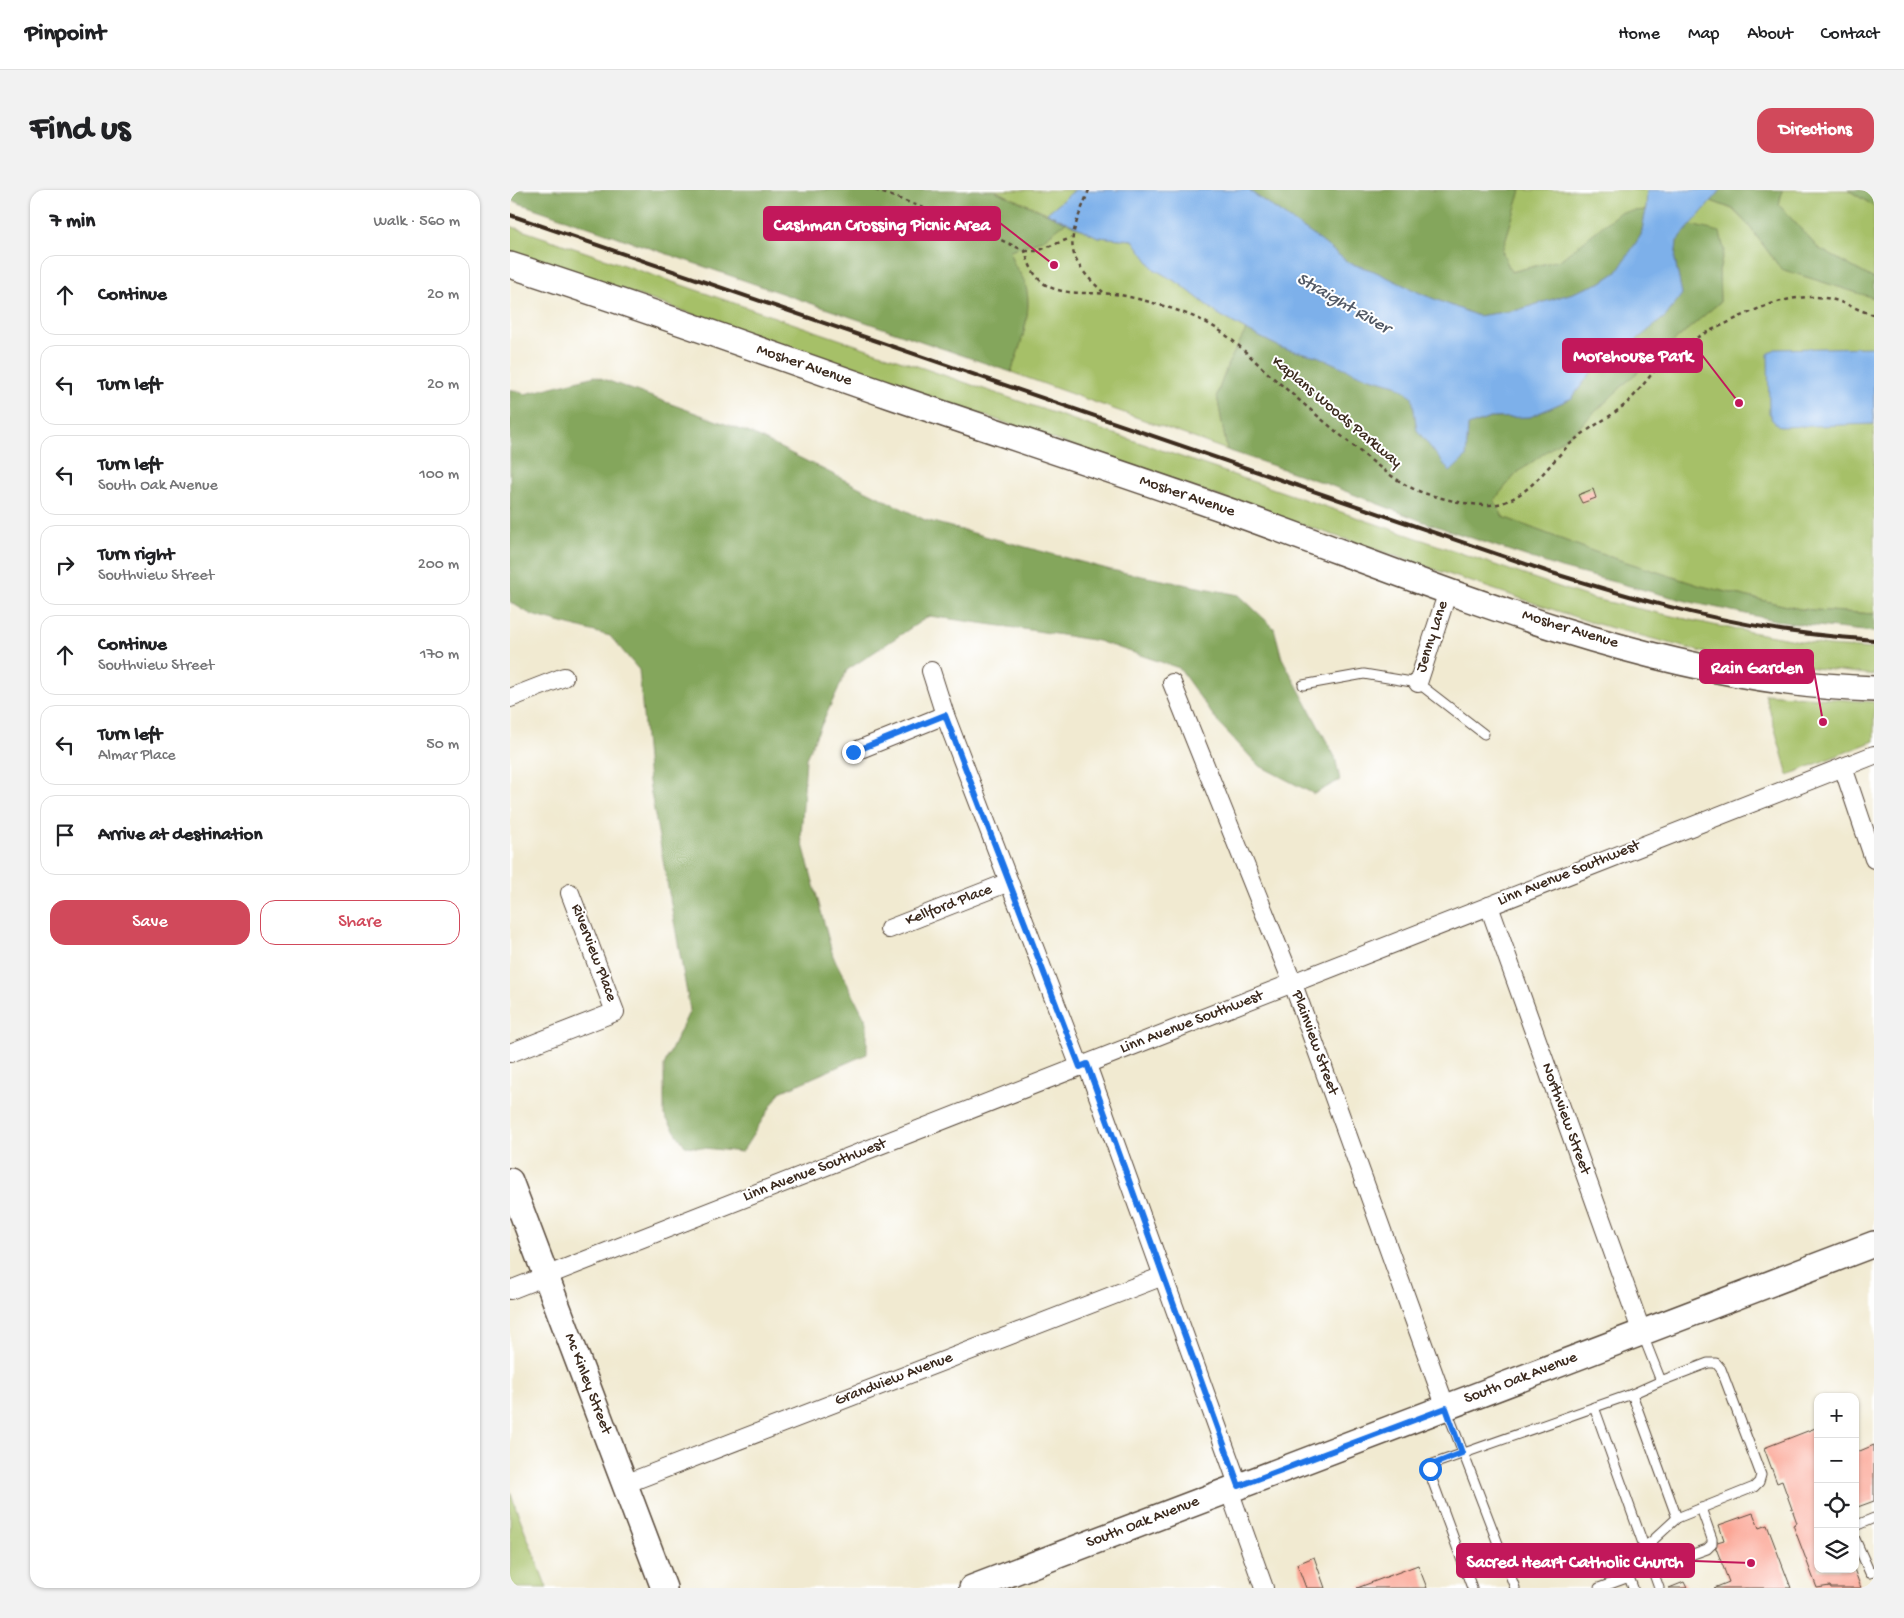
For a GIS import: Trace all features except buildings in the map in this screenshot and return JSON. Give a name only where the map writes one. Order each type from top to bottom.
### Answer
[{"type":"street","name":"Mosher Avenue","points":[[510,265],[1230,512],[1448,591],[1604,642],[1660,657],[1784,682],[1874,689]]},
{"type":"street","name":"Jenny Lane","points":[[1418,683],[1448,591]]},
{"type":"street","points":[[931,671],[945,715],[1084,1066],[1163,1276],[1234,1489],[1264,1588]]},
{"type":"street","points":[[510,698],[564,677]]},
{"type":"street","name":"Plainview Street","points":[[1172,683],[1292,984],[1446,1408]]},
{"type":"street","points":[[853,752],[945,715]]},
{"type":"street","name":"Linn Avenue Southwest","points":[[510,1290],[1874,754]]},
{"type":"street","points":[[1844,767],[1874,859]]},
{"type":"street","name":"Kellford Place","points":[[889,929],[1010,882]]},
{"type":"street","name":"Riverview Place","points":[[510,1053],[615,1012],[570,893]]},
{"type":"street","name":"Northview Street","points":[[1489,906],[1642,1333]]},
{"type":"street","name":"Mc Kinley Street","points":[[510,1181],[664,1588]]},
{"type":"street","name":"South Oak Avenue","points":[[972,1588],[1874,1244]]},
{"type":"street","name":"Grandview Avenue","points":[[625,1484],[1163,1276]]},
{"type":"lane","points":[[1303,685],[1364,674],[1418,683],[1484,734]]},
{"type":"lane","points":[[1642,1333],[1661,1381]]},
{"type":"lane","points":[[1472,1588],[1430,1474],[1430,1469],[1434,1464],[1632,1394],[1708,1363],[1716,1363],[1721,1369],[1761,1475],[1759,1482],[1754,1487],[1677,1518],[1631,1560],[1629,1577],[1633,1588]]},
{"type":"lane","points":[[1632,1394],[1677,1518]]},
{"type":"lane","points":[[1594,1407],[1659,1588]]},
{"type":"lane","points":[[1446,1408],[1515,1588]]},
{"type":"lane","points":[[1652,1569],[1707,1548],[1712,1544],[1701,1508]]},
{"type":"lane","points":[[1859,1524],[1874,1518]]},
{"type":"lane","points":[[1859,1550],[1866,1568],[1870,1573],[1874,1572]]},
{"type":"lane","points":[[1599,1588],[1629,1577]]},
{"type":"path","points":[[875,190],[962,222],[1025,251],[1037,250],[1071,238]]},
{"type":"path","points":[[1089,190],[1071,238],[1074,256],[1080,268],[1104,293]]},
{"type":"path","name":"Kaplans Woods Parkway","points":[[1025,251],[1031,269],[1046,285],[1063,291],[1122,296],[1173,310],[1201,320],[1220,330],[1382,469],[1405,484],[1424,493],[1478,506],[1491,506],[1518,497],[1529,488],[1570,444],[1630,400],[1657,367],[1672,353],[1707,332],[1774,302],[1800,297],[1830,299],[1874,315]]},
{"type":"green space","points":[[510,190],[993,190],[1066,222],[1042,240],[1010,250],[1014,264],[1024,281],[1028,303],[1025,327],[1011,372],[510,200]]},
{"type":"green space","points":[[993,190],[1075,190],[1047,213]]},
{"type":"green space","points":[[1248,190],[1521,190],[1502,251],[1511,272],[1560,260],[1620,212],[1646,210],[1641,235],[1627,258],[1617,272],[1602,282],[1518,310],[1478,316],[1424,295],[1374,271],[1349,263],[1317,238]]},
{"type":"green space","points":[[1521,190],[1647,190],[1646,210],[1620,213],[1560,260],[1511,272],[1502,251]]},
{"type":"green space","points":[[1721,190],[1782,190],[1779,205],[1818,248],[1874,279],[1874,298],[1781,269],[1749,226],[1733,209],[1711,201]]},
{"type":"green space","points":[[1782,190],[1848,190],[1874,206],[1874,279],[1818,248],[1779,205]]},
{"type":"green space","points":[[1848,190],[1874,190],[1874,206]]},
{"type":"green space","points":[[1711,201],[1732,209],[1749,226],[1781,269],[1874,298],[1874,614],[1800,609],[1701,586],[1595,552],[1503,517],[1494,500],[1517,473],[1577,429],[1633,376],[1720,302],[1719,271],[1724,250],[1720,233],[1690,225]]},
{"type":"green space","points":[[1066,222],[1098,237],[1133,240],[1154,269],[1180,284],[1218,314],[1246,330],[1228,364],[1217,395],[1227,450],[1011,372],[1025,327],[1028,303],[1024,281],[1014,264],[1010,250],[1042,240]]},
{"type":"green space","points":[[1690,225],[1720,232],[1724,250],[1719,271],[1720,302],[1633,376],[1577,429],[1517,473],[1494,500],[1503,517],[1595,552],[1701,586],[1800,609],[1874,614],[1874,632],[1788,623],[1690,602],[1561,568],[1427,523],[1327,484],[1227,450],[1217,395],[1228,364],[1246,330],[1282,348],[1317,356],[1360,375],[1396,385],[1413,396],[1417,430],[1466,457],[1468,426],[1490,418],[1530,417],[1572,398],[1592,371],[1610,365],[1682,294],[1675,260],[1677,241]]},
{"type":"green space","points":[[510,226],[1594,599],[1718,626],[1828,646],[1874,649],[1874,675],[1706,653],[1590,622],[1185,485],[510,251]]},
{"type":"green space","points":[[595,376],[750,433],[925,520],[1111,570],[1239,595],[1274,628],[1282,658],[1335,757],[1340,780],[1314,794],[1258,765],[1217,721],[1179,668],[1098,641],[929,616],[847,670],[806,758],[801,837],[833,956],[867,1022],[867,1054],[780,1092],[742,1152],[685,1146],[664,1115],[664,1065],[690,1010],[649,782],[639,670],[610,636],[532,615],[510,602],[510,389],[525,394]]},
{"type":"green space","points":[[1765,694],[1874,702],[1874,741],[1788,775]]},
{"type":"green space","points":[[510,1491],[513,1500],[547,1588],[510,1588]]},
{"type":"water","name":"Straight River","points":[[1075,190],[1248,190],[1317,238],[1349,263],[1374,271],[1424,295],[1478,316],[1518,310],[1573,293],[1602,282],[1617,272],[1641,235],[1646,210],[1647,190],[1721,190],[1677,241],[1675,260],[1682,294],[1666,316],[1635,341],[1610,365],[1592,371],[1572,398],[1530,417],[1490,418],[1468,426],[1466,457],[1450,472],[1417,430],[1412,396],[1396,385],[1360,375],[1317,356],[1282,348],[1246,330],[1218,314],[1180,284],[1154,269],[1133,240],[1098,237],[1047,213]]},
{"type":"water","points":[[1874,347],[1874,424],[1780,427],[1772,420],[1769,413],[1768,354],[1775,349]]},
{"type":"railway","points":[[510,215],[1549,572],[1689,612],[1746,624],[1800,633],[1874,640]]},
{"type":"place","name":"Cashman Crossing Picnic Area","points":[[1054,265]]},
{"type":"place","name":"Morehouse Park","points":[[1739,403]]},
{"type":"place","name":"Rain Garden","points":[[1823,722]]},
{"type":"place","name":"Sacred Heart Catholic Church","points":[[1751,1563]]},
{"type":"route","points":[[853,752],[945,715],[1080,1067],[1087,1064],[1239,1486],[1446,1408],[1462,1453],[1434,1464],[1430,1469]]}]
